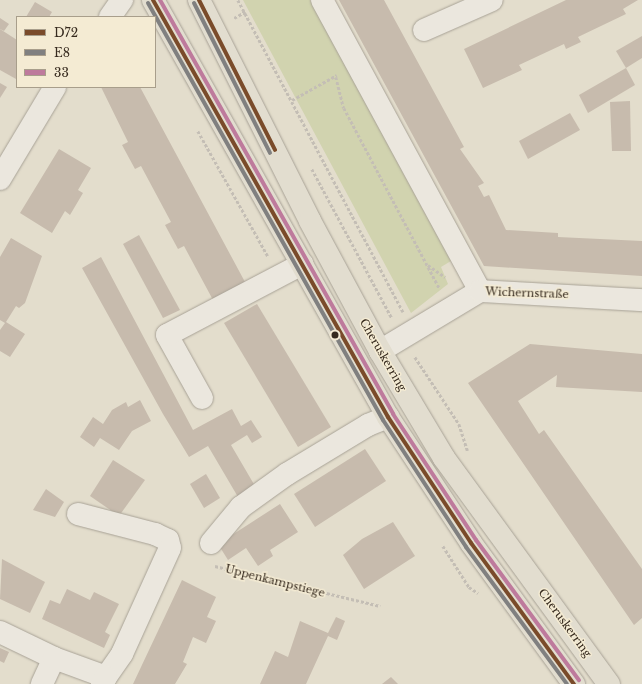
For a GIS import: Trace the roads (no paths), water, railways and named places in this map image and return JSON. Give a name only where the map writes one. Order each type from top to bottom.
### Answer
[{"type":"main road","points":[[153,0],[388,417],[471,543],[574,684]]},
{"type":"main road","name":"Cheruskerring","points":[[199,0],[380,351],[444,458],[610,684]]},
{"type":"street","points":[[111,16],[122,0]]},
{"type":"street","points":[[322,0],[480,291]]},
{"type":"street","points":[[424,30],[492,0]]},
{"type":"street","points":[[0,179],[54,88]]},
{"type":"street","points":[[202,398],[167,335],[302,264]]},
{"type":"street","name":"Wichernstraße","points":[[380,351],[480,291],[642,300]]},
{"type":"street","points":[[211,543],[241,508],[287,474],[368,425],[388,417]]},
{"type":"street","points":[[0,632],[104,681],[122,654],[170,548],[168,540],[155,534],[78,514]]},
{"type":"street","points":[[42,684],[54,658]]}]
